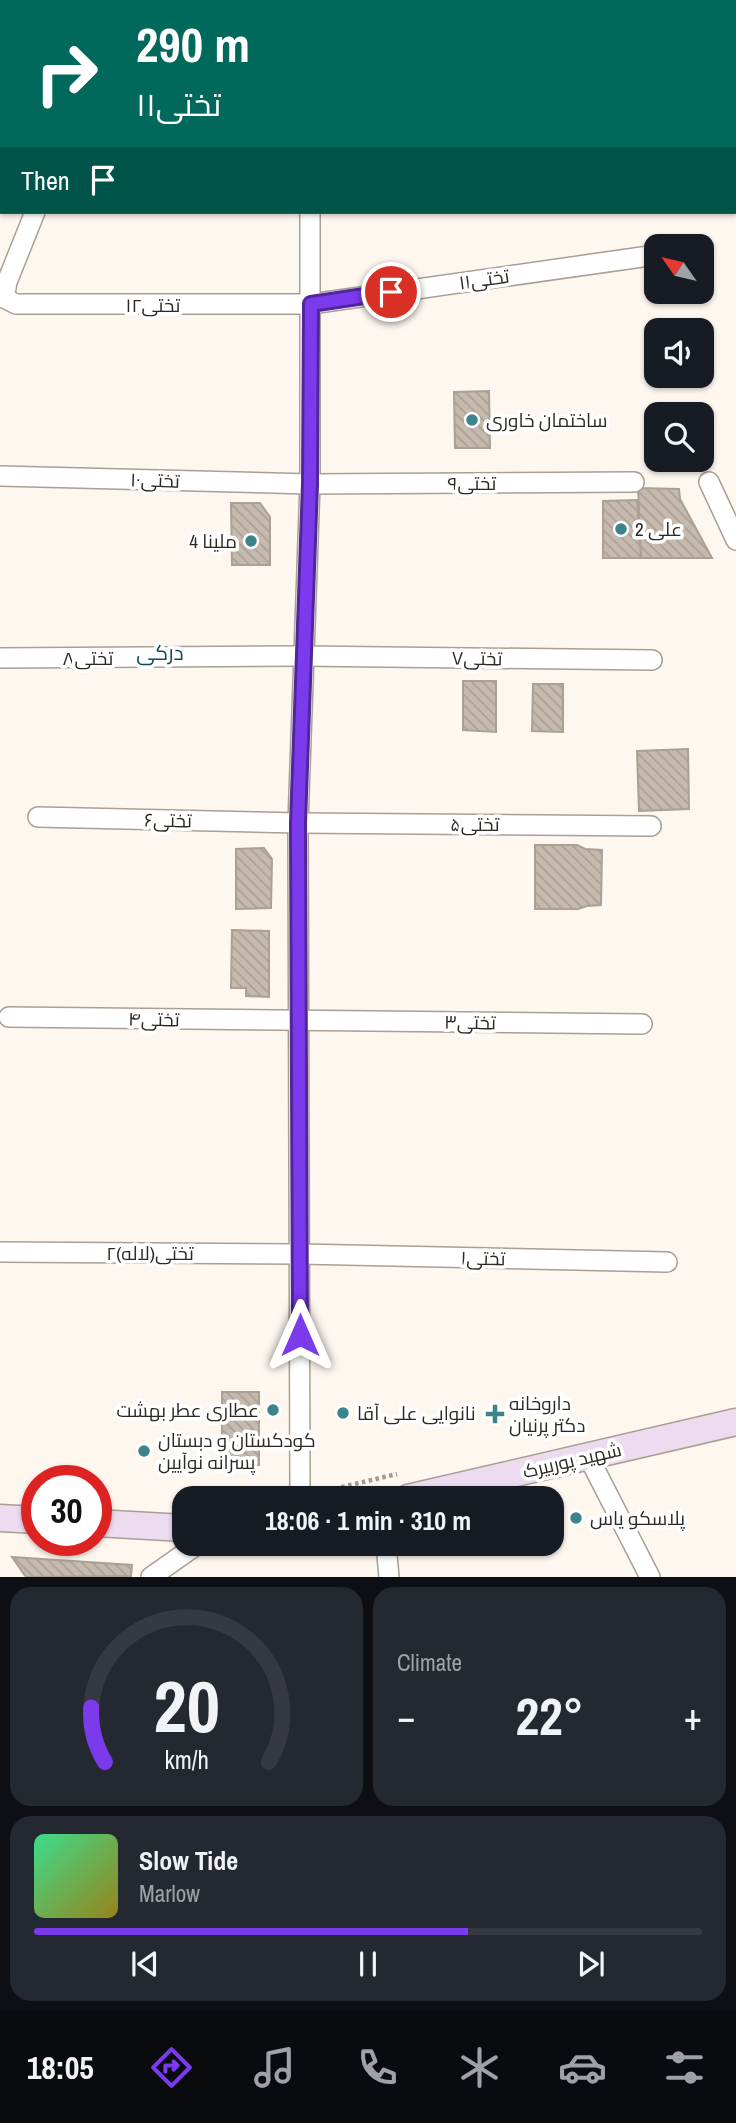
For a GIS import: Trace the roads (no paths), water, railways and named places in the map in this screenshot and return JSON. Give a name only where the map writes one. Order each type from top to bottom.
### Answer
[{"type":"street","name":"تختی۱۲","points":[[34,214],[5,289],[5,297],[9,302],[23,306],[311,304]]},
{"type":"street","points":[[300,1486],[298,823],[310,484],[310,214]]},
{"type":"street","name":"تختی۱۱","points":[[311,304],[644,257]]},
{"type":"street","name":"تختی۱۰","points":[[0,476],[310,484]]},
{"type":"street","name":"تختی۹","points":[[310,484],[634,482]]},
{"type":"street","points":[[709,482],[736,540]]},
{"type":"street","name":"تختی۸","points":[[0,658],[302,656]]},
{"type":"street","name":"تختی۷","points":[[302,656],[652,660]]},
{"type":"street","name":"تختی۶","points":[[38,817],[298,823]]},
{"type":"street","name":"تختی۵","points":[[298,823],[651,826]]},
{"type":"street","name":"تختی۴","points":[[9,1017],[298,1021]]},
{"type":"street","name":"تختی۳","points":[[298,1021],[642,1024]]},
{"type":"street","name":"۲تختی(لاله)","points":[[0,1252],[300,1254]]},
{"type":"street","name":"تختی۱","points":[[300,1254],[667,1262]]},
{"type":"street","name":"شهید پوربیرک","points":[[459,1486],[736,1422]]},
{"type":"street","points":[[588,1456],[650,1577]]},
{"type":"street","points":[[0,1518],[21,1519]]},
{"type":"street","points":[[112,1523],[172,1527]]},
{"type":"street","points":[[151,1577],[181,1556]]},
{"type":"street","points":[[387,1556],[389,1577]]},
{"type":"place","name":"ساختمان خاوری","points":[[472,420]]},
{"type":"place","name":"علی 2","points":[[621,529]]},
{"type":"place","name":"ملینا 4","points":[[251,541]]},
{"type":"place","name":"عطاری عطر بهشت","points":[[273,1410]]},
{"type":"place","name":"نانوایی علی آقا","points":[[343,1413]]},
{"type":"place","name":"داروخانه دکتر پرنیان","points":[[495,1414]]},
{"type":"place","name":"کودکستان و دبستان پسرانه نوآیین","points":[[144,1451]]},
{"type":"place","name":"پلاسکو یاس","points":[[576,1518]]},
{"type":"district","name":"درکی","points":[[160,652]]}]
